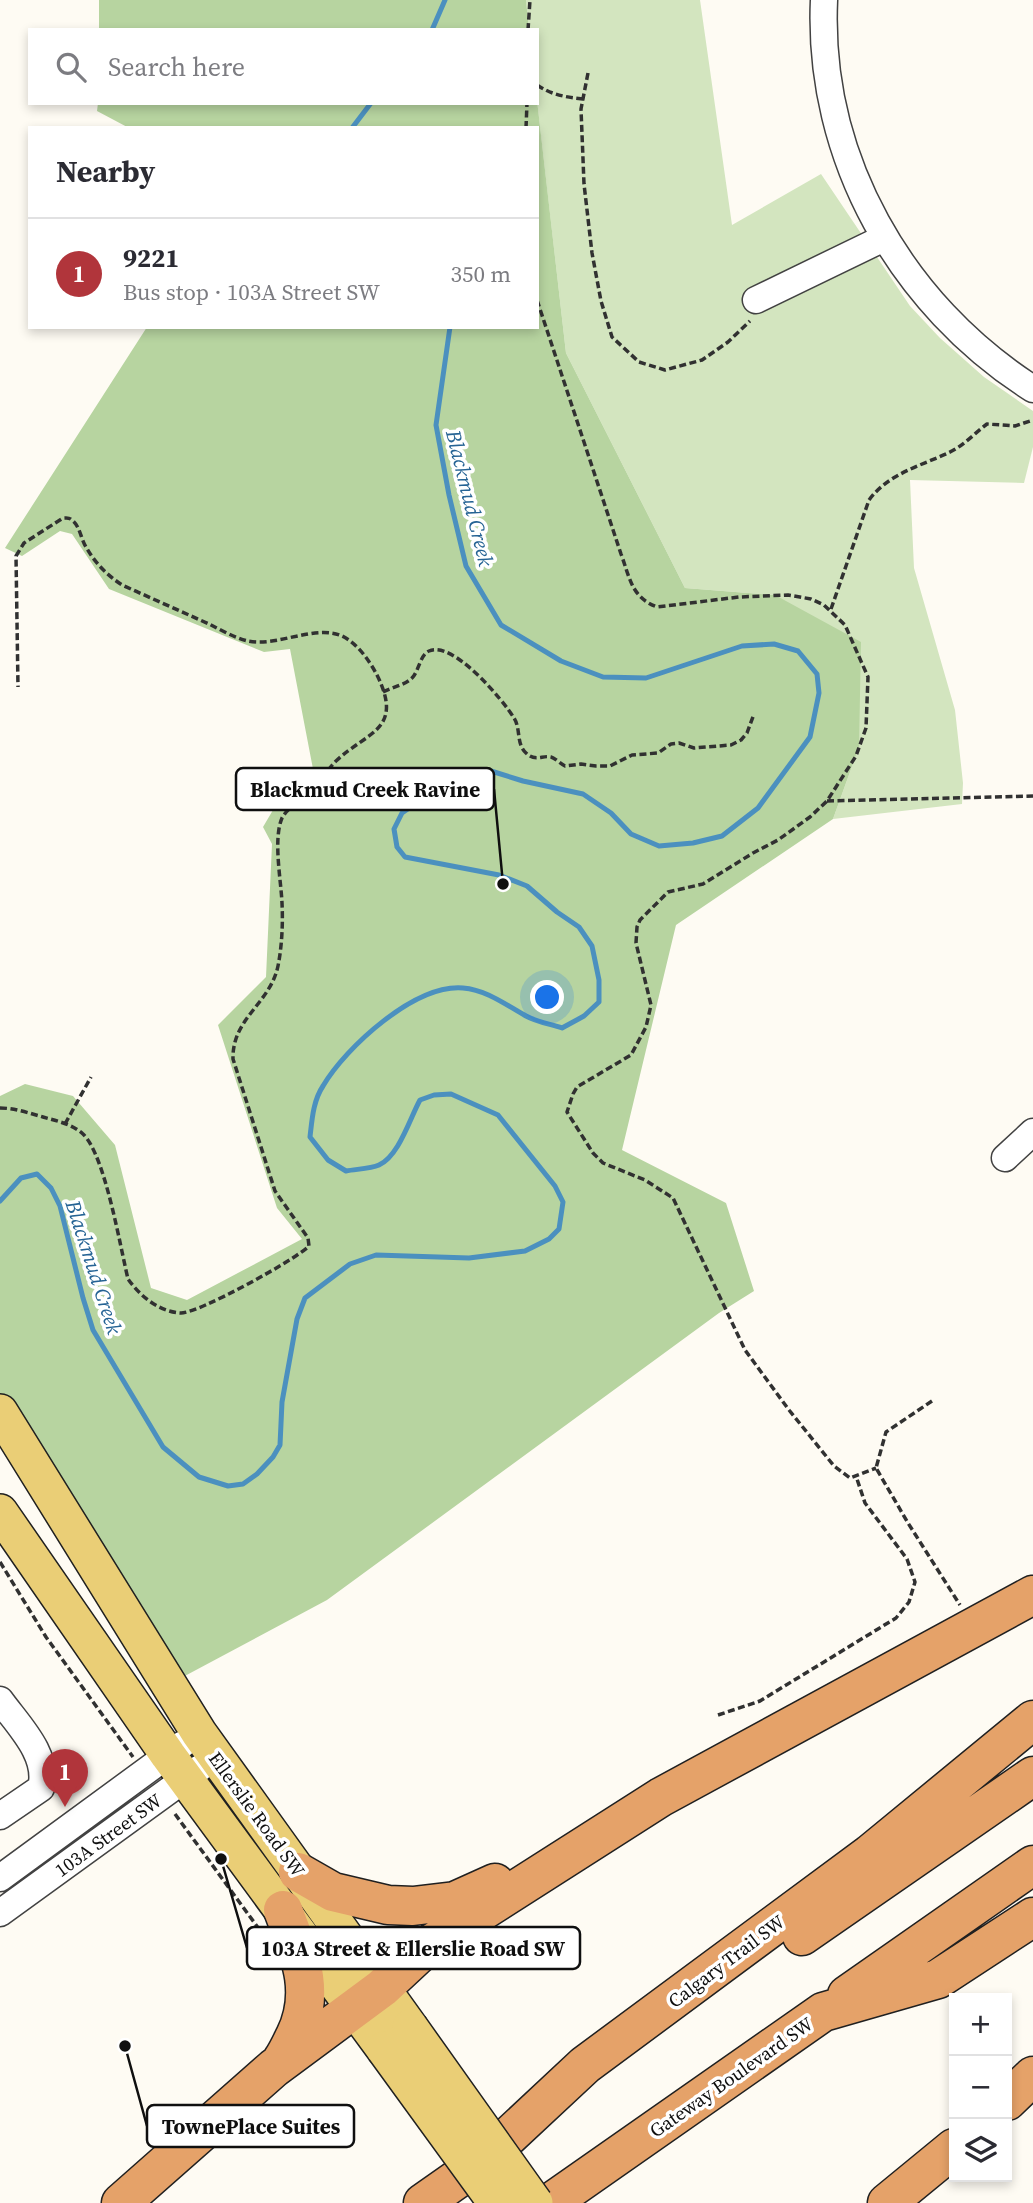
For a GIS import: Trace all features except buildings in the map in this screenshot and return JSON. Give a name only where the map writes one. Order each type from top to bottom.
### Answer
[{"type":"highway","points":[[121,2203],[274,2068],[368,1998],[426,1947],[616,1824],[714,1767],[1033,1595]]},
{"type":"highway","name":"Calgary Trail SW","points":[[423,2203],[480,2163],[585,2065],[870,1854],[1033,1720]]},
{"type":"highway","points":[[480,2163],[1033,1776]]},
{"type":"highway","points":[[298,1872],[333,1892],[388,1905],[435,1905],[467,1896],[616,1824]]},
{"type":"highway","points":[[823,2012],[1033,1866]]},
{"type":"highway","name":"Gateway Boulevard SW","points":[[550,2203],[823,2012],[938,1979],[1033,1917]]},
{"type":"highway","points":[[271,1919],[302,1961],[306,1999],[301,2023],[285,2056],[274,2068]]},
{"type":"highway","points":[[1012,2096],[1033,2076]]},
{"type":"highway","points":[[887,2203],[949,2152]]},
{"type":"main road","name":"Ellerslie Road SW","points":[[0,1412],[208,1745],[298,1872],[368,1998],[397,2038],[535,2203]]},
{"type":"main road","name":"Ellerslie Road SW","points":[[0,1512],[177,1767],[271,1919],[368,1998]]},
{"type":"main road","name":"Ellerslie Road SW","points":[[397,2038],[496,2203]]},
{"type":"street","points":[[824,0],[828,76],[840,131],[852,167],[884,238],[906,272],[936,309],[983,353],[1033,389]]},
{"type":"street","points":[[761,297],[884,238]]},
{"type":"street","points":[[1004,1158],[1033,1132]]},
{"type":"street","points":[[0,1700],[31,1744],[43,1773],[41,1788],[0,1816]]},
{"type":"street","points":[[122,1788],[139,1759],[140,1725],[134,1705]]},
{"type":"street","name":"103A Street SW","points":[[0,1913],[177,1767],[208,1745]]},
{"type":"street","name":"103A Street SW","points":[[0,1878],[122,1788],[177,1767]]},
{"type":"path","points":[[528,28],[530,0]]},
{"type":"path","points":[[588,73],[581,109],[581,145],[592,253],[601,301],[612,337],[639,362],[665,370],[702,360],[728,342],[753,318],[761,297]]},
{"type":"path","points":[[539,86],[565,97],[583,99]]},
{"type":"path","points":[[526,126],[527,105]]},
{"type":"path","points":[[539,306],[632,586],[639,596],[657,607],[739,597],[788,595],[811,599],[831,609],[845,625],[868,677],[866,728],[862,741],[827,801],[778,840],[703,884],[668,892],[640,920],[636,943],[651,1005],[646,1027],[631,1055],[577,1087],[567,1112],[593,1153],[603,1163],[645,1180],[673,1199],[745,1350],[834,1465],[850,1478],[876,1468]]},
{"type":"path","points":[[831,609],[869,499],[877,489],[918,465],[950,452],[987,424],[1015,426],[1033,420]]},
{"type":"path","points":[[0,1108],[28,1113],[82,1132],[94,1149],[103,1173],[128,1279],[138,1294],[160,1308],[185,1313],[200,1307],[273,1271],[309,1246],[303,1227],[275,1191],[233,1059],[233,1048],[238,1029],[269,992],[278,966],[282,906],[278,834],[282,819],[288,810],[315,788],[331,766],[369,738],[383,723],[387,705],[369,662],[341,635],[318,633],[273,642],[245,640],[122,585],[108,576],[85,546],[75,523],[70,518],[63,517],[24,543],[16,556],[18,687]]},
{"type":"path","points":[[383,692],[412,679],[425,654],[430,650],[444,650],[471,669],[503,703],[515,719],[519,728],[520,745],[526,754],[534,758],[552,757],[565,766],[610,765],[632,755],[658,753],[664,747],[679,743],[694,748],[731,744],[741,740],[747,733],[754,714]]},
{"type":"path","points":[[827,801],[1033,796]]},
{"type":"path","points":[[65,1124],[91,1077]]},
{"type":"path","points":[[932,1401],[886,1432],[876,1468],[960,1606],[976,1626]]},
{"type":"path","points":[[718,1715],[760,1701],[896,1618],[909,1602],[915,1582],[907,1559],[864,1503],[856,1476]]},
{"type":"path","points":[[0,1562],[46,1637],[133,1756]]},
{"type":"path","points":[[179,1819],[271,1919]]},
{"type":"green space","points":[[99,0],[526,0],[529,28],[99,28]]},
{"type":"green space","points":[[526,0],[700,0],[732,225],[821,174],[910,306],[940,338],[984,377],[1033,411],[1033,447],[1024,483],[910,480],[914,568],[955,710],[963,783],[962,804],[833,819],[859,747],[775,595],[685,588],[566,353],[537,105],[539,28],[529,28]]},
{"type":"green space","points":[[98,105],[538,105],[566,353],[685,588],[775,595],[861,642],[859,747],[833,819],[676,925],[622,1150],[726,1203],[754,1291],[719,1313],[327,1600],[181,1678],[0,1398],[0,1096],[25,1084],[73,1096],[115,1145],[151,1288],[187,1300],[302,1239],[277,1208],[218,1025],[266,977],[272,844],[263,827],[283,793],[305,788],[313,769],[290,649],[264,652],[109,589],[72,534],[60,531],[22,556],[5,548],[146,329],[539,329],[539,126],[125,126],[97,111]]},
{"type":"waterway","name":"Blackmud Creek","points":[[433,28],[445,0]]},
{"type":"waterway","name":"Blackmud Creek","points":[[354,126],[369,105]]},
{"type":"waterway","name":"Blackmud Creek","points":[[0,1201],[21,1178],[37,1174],[51,1188],[60,1206],[93,1330],[163,1447],[199,1477],[228,1486],[243,1484],[257,1474],[280,1445],[282,1402],[297,1319],[305,1298],[350,1264],[376,1255],[469,1258],[525,1251],[549,1239],[559,1229],[563,1202],[555,1186],[498,1115],[451,1094],[434,1095],[420,1100],[398,1145],[379,1165],[346,1171],[328,1160],[310,1137],[317,1098],[334,1070],[384,1021],[424,996],[444,989],[472,989],[530,1018],[562,1028],[584,1016],[599,1002],[599,980],[592,946],[579,927],[527,886],[499,875],[405,857],[397,847],[394,829],[402,813],[441,786],[491,771],[583,794],[611,813],[631,834],[659,846],[693,843],[722,836],[758,808],[810,737],[819,693],[817,674],[798,651],[774,644],[742,646],[646,678],[603,677],[561,661],[501,625],[466,566],[436,425],[450,329]]},
{"type":"place","name":"Blackmud Creek Ravine","points":[[503,884]]},
{"type":"place","name":"9221","points":[[65,1807]]},
{"type":"place","name":"103A Street & Ellerslie Road SW","points":[[221,1859]]},
{"type":"place","name":"TownePlace Suites","points":[[125,2046]]}]
